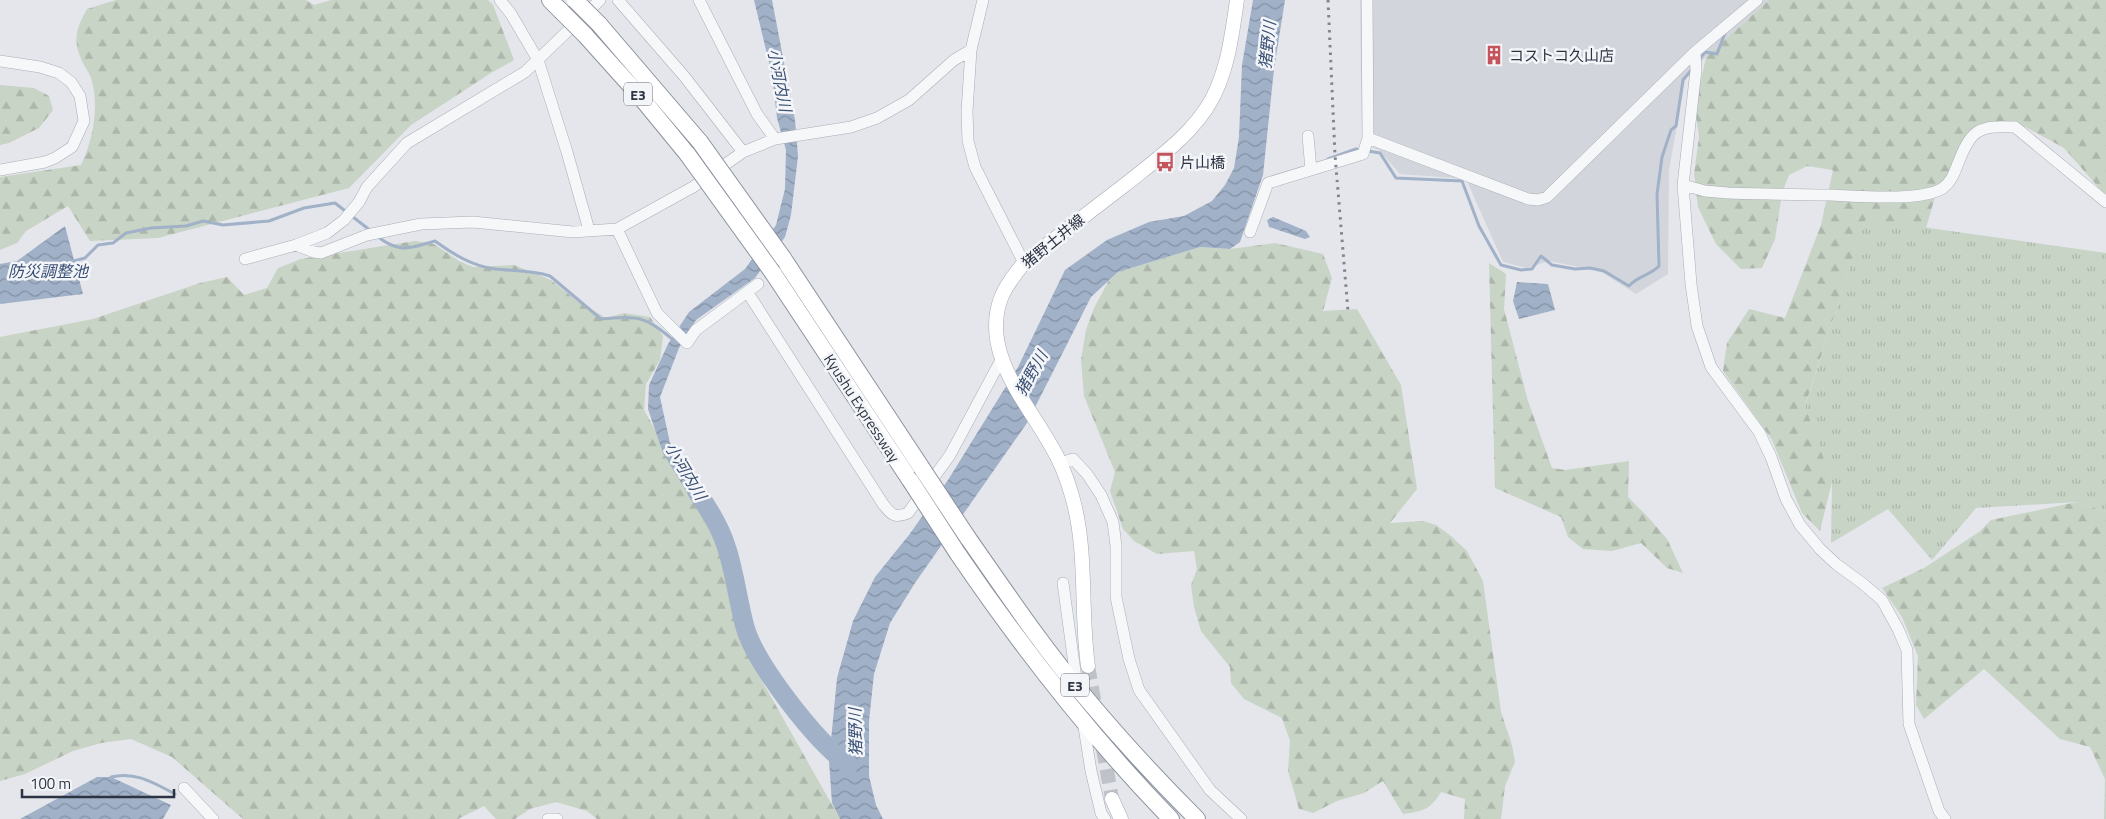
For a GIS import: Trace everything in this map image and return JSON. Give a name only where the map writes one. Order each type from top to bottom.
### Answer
[{"type":"highway","name":"Kyushu Expressway","points":[[575,0],[599,24],[700,142],[783,258],[968,538],[1014,604],[1085,697],[1148,769],[1197,819]]},
{"type":"highway","name":"Kyushu Expressway","points":[[555,5],[638,94],[688,155],[773,272],[1001,617],[1070,706],[1135,782],[1171,819]]},
{"type":"main road","name":"猪野土井線","points":[[1088,666],[1084,637],[1078,522],[1072,497],[1060,464],[1003,363],[995,330],[997,314],[1001,298],[1024,263],[1146,168],[1178,140],[1204,112],[1220,82],[1228,53],[1237,0]]},
{"type":"main road","points":[[1112,799],[1121,819]]},
{"type":"street","points":[[500,0],[511,14],[538,60],[589,230]]},
{"type":"street","points":[[245,259],[296,245],[327,233],[344,220],[359,202],[367,187],[407,143],[525,72],[600,0]]},
{"type":"street","points":[[618,0],[684,76],[743,152]]},
{"type":"street","points":[[699,0],[758,114],[775,139]]},
{"type":"street","points":[[982,0],[972,50],[967,111],[968,140],[975,167],[1024,263]]},
{"type":"street","points":[[1250,232],[1268,183],[1363,154],[1368,138],[1367,0]]},
{"type":"street","points":[[1368,138],[1528,199],[1538,200],[1547,197],[1695,52],[1758,0]]},
{"type":"street","points":[[296,245],[322,253],[367,235],[421,224],[473,222],[573,232],[617,229],[693,187],[743,152],[775,139],[851,127],[878,118],[909,100],[954,60],[972,50]]},
{"type":"street","points":[[1695,52],[1696,70],[1683,185],[1695,318],[1711,367],[1759,432],[1771,456],[1786,499],[1800,525],[1820,549],[1836,564],[1882,600],[1898,629],[1907,650],[1909,724],[1939,811],[1945,819]]},
{"type":"street","points":[[0,61],[40,67],[59,73],[71,82],[80,96],[84,121],[72,147],[56,158],[46,162],[0,170]]},
{"type":"street","points":[[1683,185],[1705,192],[1728,193],[1900,197],[1929,193],[1943,188],[1953,178],[1966,144],[1982,128],[1998,126],[2015,127],[2106,202]]},
{"type":"street","points":[[1308,136],[1311,170]]},
{"type":"street","points":[[617,229],[657,313],[687,343],[696,330],[758,284]]},
{"type":"street","points":[[748,293],[883,504],[891,514],[899,517],[908,513],[950,455],[1003,363]]},
{"type":"street","points":[[1060,464],[1072,459],[1087,474],[1101,495],[1113,522],[1116,546],[1116,597],[1129,659],[1139,690],[1210,790],[1241,819]]},
{"type":"street","points":[[1063,584],[1071,651],[1091,771],[1101,813],[1105,819]]},
{"type":"street","points":[[184,788],[213,819]]},
{"type":"street","points":[[548,819],[556,819]]},
{"type":"shaded area","points":[[1360,0],[1769,0],[1686,75],[1669,170],[1668,274],[1636,294],[1600,271],[1549,261],[1527,268],[1503,262],[1466,179],[1400,174],[1379,150],[1362,143]]},
{"type":"green space","points":[[116,0],[306,0],[314,5],[331,0],[488,0],[493,5],[514,60],[411,125],[349,188],[158,238],[90,241],[68,206],[26,231],[17,243],[0,250],[0,177],[81,165],[92,135],[95,102],[90,74],[77,48],[78,29],[87,9]]},
{"type":"green space","points":[[1769,0],[2106,0],[2106,196],[2064,148],[2020,124],[1994,123],[1982,128],[1937,190],[1926,228],[1865,220],[1805,406],[1832,482],[1820,531],[1802,513],[1772,440],[1723,371],[1727,343],[1749,309],[1785,318],[1821,225],[1833,170],[1807,166],[1789,175],[1782,193],[1775,239],[1762,268],[1741,269],[1716,244],[1698,207],[1694,174],[1699,137],[1695,108],[1706,57]]},
{"type":"green space","points":[[0,85],[34,88],[49,96],[53,110],[39,128],[9,143],[0,145]]},
{"type":"green space","points":[[1865,219],[2106,253],[2106,512],[2077,502],[1976,508],[1932,560],[1888,509],[1831,543],[1832,482],[1805,407]]},
{"type":"green space","points":[[415,241],[434,244],[459,261],[473,267],[514,265],[551,280],[577,301],[606,318],[624,313],[650,317],[663,336],[660,360],[646,384],[644,410],[707,517],[726,573],[732,608],[745,651],[840,819],[597,819],[587,811],[556,802],[530,809],[515,819],[496,819],[484,806],[458,819],[243,819],[172,757],[131,739],[101,743],[73,751],[25,774],[0,781],[0,337],[93,319],[200,283],[227,277],[244,295],[267,288],[278,268],[301,259]]},
{"type":"green space","points":[[1275,243],[1323,254],[1332,278],[1323,311],[1357,309],[1401,385],[1417,489],[1390,523],[1423,521],[1436,525],[1467,551],[1483,581],[1501,712],[1512,745],[1515,762],[1505,786],[1501,819],[1464,819],[1465,799],[1441,792],[1433,803],[1425,809],[1403,814],[1383,781],[1364,793],[1337,801],[1313,813],[1299,809],[1288,771],[1290,741],[1282,718],[1244,699],[1231,683],[1230,667],[1201,631],[1194,607],[1191,585],[1197,569],[1194,551],[1157,554],[1134,541],[1123,529],[1110,491],[1115,472],[1084,396],[1081,360],[1086,330],[1094,308],[1108,282],[1118,272],[1200,247],[1230,249]]},
{"type":"green space","points":[[1489,263],[1506,274],[1504,309],[1528,401],[1552,468],[1565,470],[1629,461],[1628,497],[1667,539],[1683,573],[1667,568],[1641,543],[1612,551],[1583,549],[1568,537],[1561,517],[1495,488]]},
{"type":"green space","points":[[2077,502],[2106,512],[2106,819],[2104,819],[2105,779],[2090,747],[2060,739],[1984,669],[1924,719],[1916,705],[1918,656],[1902,617],[1882,588],[1924,568],[1979,532],[1991,520]]},
{"type":"water","points":[[754,0],[772,0],[795,120],[798,156],[791,215],[785,237],[755,278],[696,320],[679,348],[660,397],[670,443],[715,507],[705,522],[663,453],[648,409],[649,385],[668,344],[689,312],[745,269],[776,225],[785,189],[786,150],[777,118],[772,75]]},
{"type":"water","name":"猪野川","points":[[1253,0],[1285,0],[1274,69],[1263,175],[1240,242],[1230,249],[1200,247],[1118,272],[1091,297],[1027,423],[915,583],[890,623],[874,674],[869,721],[869,776],[876,805],[883,819],[840,819],[832,803],[829,761],[837,678],[853,621],[875,577],[909,535],[948,480],[1018,367],[1065,270],[1107,240],[1149,222],[1184,216],[1212,201],[1225,185],[1234,168],[1239,137],[1242,65]]},
{"type":"water","points":[[1273,217],[1306,231],[1310,237],[1305,239],[1269,227],[1267,220]]},
{"type":"water","name":"防災調整池","points":[[65,226],[83,294],[0,304],[0,264],[17,261]]},
{"type":"water","points":[[1517,282],[1548,284],[1555,310],[1519,319],[1513,301]]},
{"type":"water","points":[[97,777],[111,777],[171,805],[163,819],[20,819]]},
{"type":"waterway","points":[[1700,59],[1705,52],[1717,54],[1725,33]]},
{"type":"waterway","points":[[1328,159],[1356,149],[1380,153],[1396,178],[1462,181],[1479,226],[1501,265],[1521,270],[1532,269],[1541,256],[1552,265],[1604,271],[1629,286],[1659,266],[1657,194],[1662,157],[1671,130],[1676,126],[1683,80],[1693,68]]},
{"type":"waterway","points":[[70,262],[85,258],[98,245],[113,243],[126,233],[151,228],[186,226],[203,221],[223,225],[269,221],[304,208],[335,203],[371,231]]},
{"type":"waterway","points":[[378,237],[399,248],[435,241],[456,255],[478,265],[550,276],[601,319],[623,317],[640,319],[655,326],[673,340]]},
{"type":"waterway","name":"小河内川","points":[[697,492],[714,519],[724,541],[745,627],[761,661],[804,721],[820,739],[849,765]]},
{"type":"waterway","points":[[111,777],[128,776],[144,779],[175,794]]},
{"type":"tunnel","points":[[1088,666],[1112,799]]},
{"type":"railway","points":[[1328,0],[1335,155],[1348,311]]},
{"type":"place","name":"コストコ久山店","points":[[1494,55]]},
{"type":"place","name":"片山橋","points":[[1165,162]]}]
